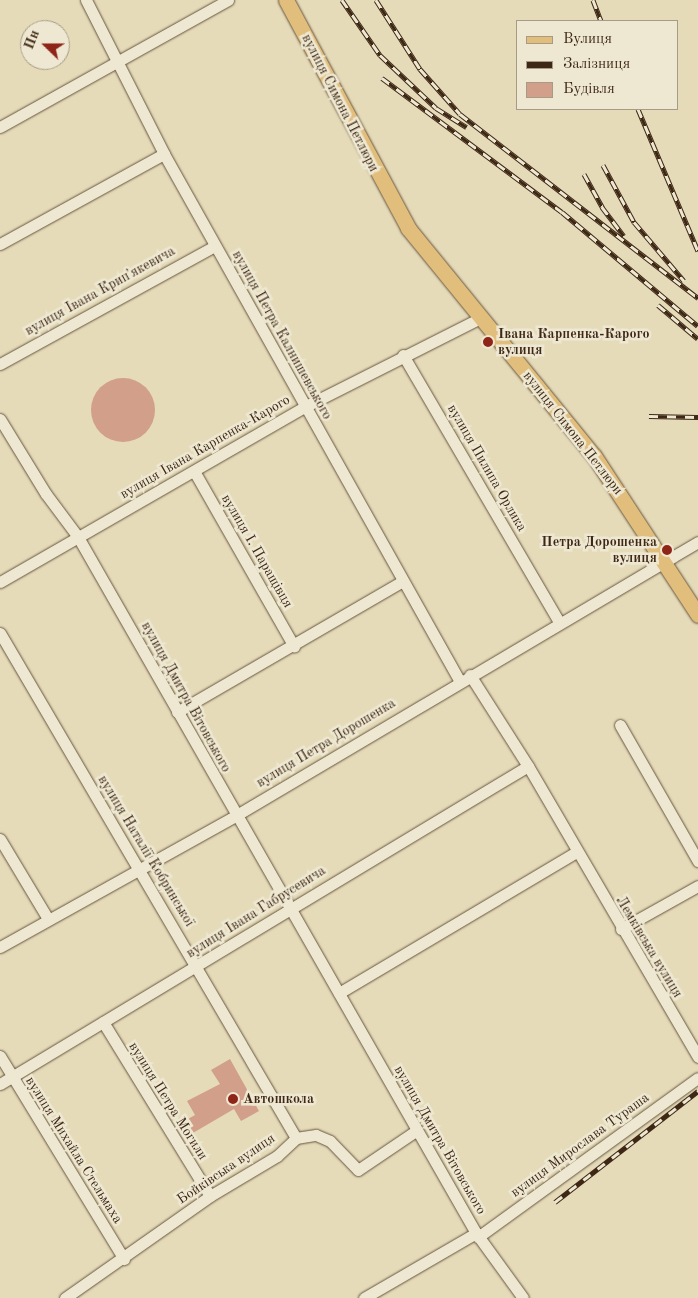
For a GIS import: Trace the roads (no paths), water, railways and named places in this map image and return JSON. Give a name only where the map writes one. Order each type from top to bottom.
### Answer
[{"type":"main road","name":"вулиця Симона Петлюри","points":[[286,0],[408,228],[594,456],[665,560],[698,615]]},
{"type":"street","name":"вулиця Петра Калнишевського","points":[[86,0],[164,154],[304,408],[403,581],[465,677]]},
{"type":"street","points":[[0,127],[116,60],[228,0]]},
{"type":"street","points":[[0,244],[164,154]]},
{"type":"street","name":"вулиця Івана Крипʼякевича","points":[[0,364],[215,246]]},
{"type":"street","name":"вулиця Івана Карпенка-Карого","points":[[0,582],[304,408],[403,355],[482,317]]},
{"type":"street","name":"вулиця Пилипа Орлика","points":[[403,355],[559,622]]},
{"type":"street","name":"вулиця Дмитра Вітовського","points":[[0,419],[46,494],[78,537],[288,909],[339,993],[477,1235],[523,1298]]},
{"type":"street","name":"вулиця І. Паращівця","points":[[194,471],[294,646]]},
{"type":"street","name":"вулиця Петра Дорошенка","points":[[0,947],[235,816],[465,677],[698,542]]},
{"type":"street","points":[[177,712],[294,646],[403,581]]},
{"type":"street","name":"вулиця Наталії Кобринської","points":[[0,633],[197,966],[296,1138]]},
{"type":"street","name":"Лемківська вулиця","points":[[465,677],[528,766],[576,852],[698,1057]]},
{"type":"street","points":[[620,726],[698,861]]},
{"type":"street","name":"вулиця Івана Габрусевича","points":[[0,1084],[528,766]]},
{"type":"street","points":[[0,839],[48,919]]},
{"type":"street","points":[[339,993],[576,852]]},
{"type":"street","points":[[621,928],[698,886]]},
{"type":"street","name":"вулиця Петра Могили","points":[[103,1022],[210,1196]]},
{"type":"street","name":"вулиця Михайла Стельмаха","points":[[0,1056],[124,1259]]},
{"type":"street","name":"вулиця Мирослава Тураша","points":[[364,1298],[477,1235],[698,1078]]},
{"type":"street","name":"Бойківська вулиця","points":[[65,1298],[124,1259],[210,1196],[277,1156],[296,1138],[316,1135],[330,1141],[358,1170],[417,1130]]},
{"type":"railway","points":[[342,0],[380,55],[436,108],[467,127]]},
{"type":"railway","points":[[376,0],[420,69],[460,114],[698,298]]},
{"type":"railway","points":[[593,0],[601,20]]},
{"type":"railway","points":[[382,78],[562,212],[698,326]]},
{"type":"railway","points":[[638,110],[698,251]]},
{"type":"railway","points":[[603,165],[634,222],[684,281]]},
{"type":"railway","points":[[584,174],[602,207],[624,236]]},
{"type":"railway","points":[[658,305],[698,339]]},
{"type":"railway","points":[[649,416],[698,417]]},
{"type":"railway","points":[[555,1202],[698,1091]]},
{"type":"place","name":"Івана Карпенка-Карого вулиця","points":[[488,342]]},
{"type":"place","name":"Петра Дорошенка вулиця","points":[[667,550]]},
{"type":"place","name":"Автошкола","points":[[233,1099]]}]
